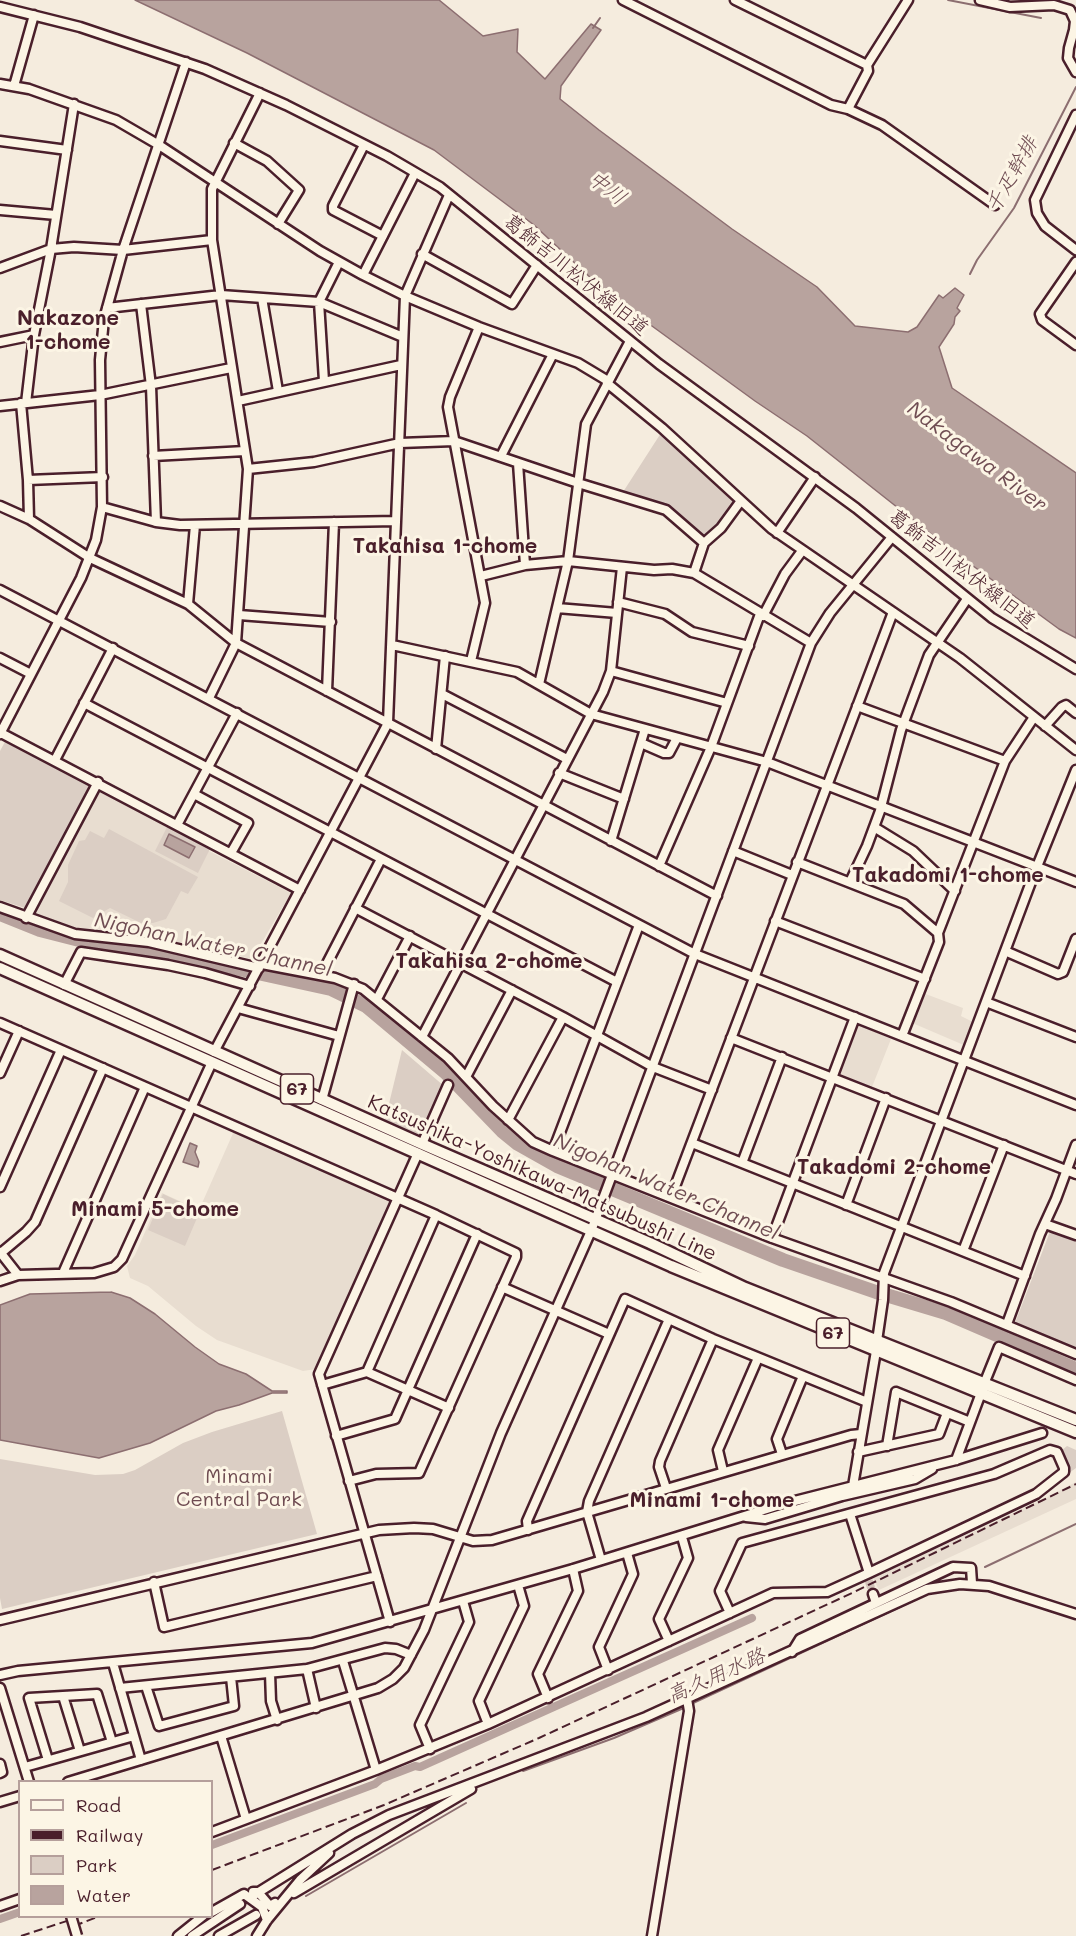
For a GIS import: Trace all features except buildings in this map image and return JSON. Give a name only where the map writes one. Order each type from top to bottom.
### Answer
[{"type":"main road","name":"Katsushika-Yoshikawa-Matsubushi Line","points":[[0,955],[213,1057],[420,1149],[596,1220],[745,1288],[1076,1431]]},
{"type":"main road","name":"Katsushika-Yoshikawa-Matsubushi Line","points":[[0,968],[322,1100],[591,1231],[743,1297],[877,1346]]},
{"type":"main road","name":"Katsushika-Yoshikawa-Matsubushi Line","points":[[983,1389],[1076,1420]]},
{"type":"street","points":[[623,0],[821,100],[848,109],[882,125],[995,205]]},
{"type":"street","points":[[735,0],[867,65]]},
{"type":"street","points":[[848,109],[868,71],[867,65],[908,0]]},
{"type":"street","points":[[980,0],[1010,7],[1049,3],[1073,7],[1075,21],[1068,58],[1076,72]]},
{"type":"street","name":"葛飾吉川松伏線旧道","points":[[0,7],[110,36],[186,62],[260,93],[364,144],[415,173],[449,195],[630,341],[815,477],[967,599],[1015,633],[1076,669]]},
{"type":"street","points":[[14,86],[34,15]]},
{"type":"street","points":[[186,62],[106,308],[100,360],[103,477],[99,529],[90,558],[0,733],[98,782],[300,890]]},
{"type":"street","points":[[0,84],[74,104],[116,120],[159,145],[278,224],[363,275],[405,296],[478,327],[578,363],[608,382],[662,428],[740,502],[777,533],[960,658],[1076,750]]},
{"type":"street","points":[[209,698],[237,643],[248,469],[212,240],[212,189],[260,93]]},
{"type":"street","points":[[29,519],[23,403],[74,104]]},
{"type":"street","points":[[1076,116],[1035,200],[1037,213],[1045,226],[1076,250]]},
{"type":"street","points":[[0,141],[67,150]]},
{"type":"street","points":[[234,143],[267,161],[299,190],[278,224]]},
{"type":"street","points":[[364,144],[333,210],[383,236]]},
{"type":"street","points":[[363,275],[415,173]]},
{"type":"street","points":[[0,1281],[18,1275],[93,1272],[107,1269],[122,1259],[213,1057],[388,723],[405,296],[449,195]]},
{"type":"street","points":[[0,210],[56,215]]},
{"type":"street","points":[[0,268],[51,249],[123,250],[212,240]]},
{"type":"street","points":[[422,254],[512,304],[537,265]]},
{"type":"street","points":[[324,381],[319,302],[339,262]]},
{"type":"street","points":[[1076,262],[1040,314],[1042,320],[1076,345]]},
{"type":"street","points":[[106,308],[221,295],[319,302],[403,337]]},
{"type":"street","points":[[262,298],[278,392]]},
{"type":"street","points":[[141,303],[151,386],[156,522]]},
{"type":"street","points":[[471,660],[485,603],[448,407],[478,327]]},
{"type":"street","points":[[0,342],[34,335]]},
{"type":"street","points":[[540,684],[568,561],[586,424],[630,341]]},
{"type":"street","points":[[501,456],[553,354]]},
{"type":"street","points":[[238,401],[401,365]]},
{"type":"street","points":[[0,406],[100,396],[231,368]]},
{"type":"street","points":[[248,469],[307,464],[400,443],[454,441],[666,510],[704,543]]},
{"type":"street","points":[[153,456],[245,452]]},
{"type":"street","points":[[518,463],[525,566]]},
{"type":"street","points":[[28,480],[103,477]]},
{"type":"street","points":[[777,533],[815,477]]},
{"type":"street","points":[[694,573],[704,543],[721,528],[740,502]]},
{"type":"street","points":[[0,506],[29,519],[90,558],[188,604],[237,643],[717,896]]},
{"type":"street","points":[[102,507],[156,522],[195,525],[396,521]]},
{"type":"street","points":[[327,691],[334,522]]},
{"type":"street","points":[[188,604],[195,525]]},
{"type":"street","points":[[75,1780],[355,1696],[378,1688],[393,1679],[404,1668],[433,1609],[501,1433],[596,1220],[811,643],[830,613],[892,537]]},
{"type":"street","points":[[659,866],[711,747],[762,615],[785,574],[802,551]]},
{"type":"street","points":[[481,576],[525,566],[568,561],[654,570],[672,569],[694,573],[811,643]]},
{"type":"street","points":[[422,1037],[603,692],[611,671],[622,567]]},
{"type":"street","points":[[0,590],[695,954],[1076,1105]]},
{"type":"street","points":[[850,882],[874,827],[903,723],[928,655],[967,599]]},
{"type":"street","points":[[618,602],[665,614],[692,632],[749,646]]},
{"type":"street","points":[[557,608],[617,613]]},
{"type":"street","points":[[671,1197],[893,612]]},
{"type":"street","points":[[238,615],[331,622]]},
{"type":"street","points":[[392,645],[471,660],[517,672],[591,714],[767,762],[1076,882]]},
{"type":"street","points":[[55,760],[113,648]]},
{"type":"street","points":[[436,749],[446,656]]},
{"type":"street","points":[[0,658],[31,674]]},
{"type":"street","points":[[611,671],[727,704]]},
{"type":"street","points":[[442,694],[567,759]]},
{"type":"street","points":[[84,703],[617,982]]},
{"type":"street","points":[[1045,726],[1066,705],[1076,713]]},
{"type":"street","points":[[857,706],[1005,761]]},
{"type":"street","points":[[177,825],[237,713]]},
{"type":"street","points":[[902,1036],[939,942],[938,933],[1005,761],[1034,717]]},
{"type":"street","points":[[611,841],[645,729]]},
{"type":"street","points":[[641,743],[669,753],[677,738]]},
{"type":"street","points":[[853,1486],[877,1346],[884,1273],[1037,867],[1076,770]]},
{"type":"street","points":[[559,773],[624,799]]},
{"type":"street","points":[[26,918],[98,782]]},
{"type":"street","points":[[194,794],[248,823],[231,853]]},
{"type":"street","points":[[874,827],[912,851],[955,891]]},
{"type":"street","points":[[732,851],[792,874]]},
{"type":"street","points":[[321,975],[381,859]]},
{"type":"street","points":[[798,862],[904,904],[938,933]]},
{"type":"street","points":[[0,907],[75,934],[149,942],[260,966],[321,975],[354,984],[377,999],[448,1058],[508,1120],[533,1142],[612,1178],[671,1197],[884,1282],[1007,1324],[1076,1354]]},
{"type":"street","points":[[355,908],[597,1035],[653,1067],[712,1090]]},
{"type":"street","points":[[775,921],[925,979]]},
{"type":"street","points":[[553,1151],[639,925]]},
{"type":"street","points":[[377,999],[410,936]]},
{"type":"street","points":[[1005,951],[1058,974],[1063,972],[1076,939]]},
{"type":"street","points":[[64,986],[81,952],[168,965],[251,983]]},
{"type":"street","points":[[322,1100],[354,984]]},
{"type":"street","points":[[466,1077],[512,990]]},
{"type":"street","points":[[986,1002],[1076,1037]]},
{"type":"street","points":[[238,1008],[245,1012],[339,1036]]},
{"type":"street","points":[[508,1120],[563,1017]]},
{"type":"street","points":[[772,1238],[855,1017]]},
{"type":"street","points":[[0,1023],[516,1252],[516,1257],[420,1473],[376,1474],[349,1481]]},
{"type":"street","points":[[0,1073],[19,1031]]},
{"type":"street","points":[[731,1038],[1076,1174]]},
{"type":"street","points":[[0,1187],[61,1050]]},
{"type":"street","points":[[742,1163],[782,1057]]},
{"type":"street","points":[[18,1275],[1,1253],[26,1232],[34,1222],[103,1068]]},
{"type":"street","points":[[390,1622],[320,1374],[448,1085]]},
{"type":"street","points":[[63,1273],[145,1087]]},
{"type":"street","points":[[846,1205],[886,1098]]},
{"type":"street","points":[[692,1143],[1025,1276]]},
{"type":"street","points":[[963,1251],[1004,1145]]},
{"type":"street","points":[[1007,1324],[1076,1145]]},
{"type":"street","points":[[367,1372],[436,1215]]},
{"type":"street","points":[[1045,1224],[1076,1235]]},
{"type":"street","points":[[336,1436],[395,1419],[477,1234]]},
{"type":"street","points":[[502,1287],[609,1334]]},
{"type":"street","points":[[528,1530],[526,1521],[625,1299],[713,1339],[867,1402]]},
{"type":"street","points":[[601,1560],[587,1512],[589,1501],[669,1318]]},
{"type":"street","points":[[666,1488],[659,1467],[660,1461],[713,1339]]},
{"type":"street","points":[[956,1460],[999,1347],[1076,1380]]},
{"type":"street","points":[[723,1471],[718,1450],[758,1358]]},
{"type":"street","points":[[322,1385],[367,1372],[449,1408]]},
{"type":"street","points":[[782,1454],[777,1439],[803,1376]]},
{"type":"street","points":[[887,1446],[896,1392],[970,1422]]},
{"type":"street","points":[[858,1452],[939,1434],[947,1413]]},
{"type":"street","points":[[0,1676],[18,1671],[296,1646],[330,1639],[682,1537],[740,1517],[956,1460],[1042,1433]]},
{"type":"street","points":[[0,1620],[364,1532],[394,1528],[433,1529],[484,1541],[782,1454],[861,1434]]},
{"type":"street","points":[[213,1832],[430,1749],[548,1698],[773,1593],[827,1592],[1036,1494],[1062,1475],[1064,1468],[1057,1452],[1050,1450],[994,1474],[848,1512],[742,1543],[720,1591],[730,1613]]},
{"type":"street","points":[[740,1517],[765,1519],[842,1496],[915,1479],[943,1463]]},
{"type":"street","points":[[842,1496],[869,1573]]},
{"type":"street","points":[[669,1641],[659,1619],[688,1558],[682,1537]]},
{"type":"street","points":[[608,1670],[599,1647],[633,1574],[627,1552]]},
{"type":"street","points":[[791,1652],[800,1639],[874,1599],[953,1567],[971,1568],[972,1584]]},
{"type":"street","points":[[548,1698],[538,1674],[578,1591],[573,1569]]},
{"type":"street","points":[[154,1582],[164,1627],[377,1576]]},
{"type":"street","points":[[488,1724],[479,1701],[524,1606],[518,1585]]},
{"type":"street","points":[[275,1903],[270,1906],[254,1893],[388,1815],[688,1704],[791,1652],[927,1589],[945,1585],[989,1586],[1076,1614]]},
{"type":"street","points":[[430,1749],[420,1725],[469,1622],[463,1601]]},
{"type":"street","points":[[120,1688],[307,1669],[385,1648],[396,1649],[411,1655]]},
{"type":"street","points":[[343,1660],[376,1770]]},
{"type":"street","points":[[113,1663],[141,1760]]},
{"type":"street","points":[[307,1669],[316,1708]]},
{"type":"street","points":[[270,1673],[271,1701],[276,1720]]},
{"type":"street","points":[[146,1686],[159,1726],[234,1706],[231,1677]]},
{"type":"street","points":[[0,1688],[2,1704],[28,1780]]},
{"type":"street","points":[[48,1760],[29,1698],[97,1694],[112,1742]]},
{"type":"street","points":[[63,1696],[80,1751]]},
{"type":"street","points":[[652,1936],[688,1704]]},
{"type":"street","points":[[25,1767],[134,1736]]},
{"type":"street","points":[[221,1736],[246,1819]]},
{"type":"street","points":[[0,1764],[2,1772],[0,1773]]},
{"type":"street","points":[[294,1893],[492,1777]]},
{"type":"street","points":[[0,1802],[18,1797]]},
{"type":"street","points":[[257,1936],[267,1920],[300,1880],[343,1840]]},
{"type":"street","points":[[213,1911],[244,1894],[262,1907],[267,1920]]},
{"type":"street","points":[[0,1906],[18,1900]]},
{"type":"street","points":[[192,1936],[240,1904]]},
{"type":"street","points":[[219,1936],[256,1915]]},
{"type":"street","points":[[71,1918],[77,1936]]},
{"type":"street","points":[[178,1936],[202,1918]]},
{"type":"shaded area","points":[[99,789],[211,852],[291,893],[252,959],[186,945],[84,930],[35,914]]},
{"type":"shaded area","points":[[923,993],[963,1008],[961,1016],[973,1022],[966,1046],[910,1022]]},
{"type":"shaded area","points":[[857,1024],[891,1039],[872,1087],[839,1074]]},
{"type":"shaded area","points":[[234,1131],[388,1199],[392,1197],[316,1369],[303,1371],[217,1340],[196,1326],[148,1286],[130,1278],[127,1266],[135,1255],[162,1193],[199,1210]]},
{"type":"shaded area","points":[[1076,1482],[1076,1499],[879,1590],[873,1578]]},
{"type":"green space","points":[[661,433],[736,502],[718,524],[704,536],[668,506],[623,492]]},
{"type":"green space","points":[[6,740],[92,784],[25,908],[0,900],[0,751]]},
{"type":"green space","points":[[167,827],[210,849],[198,873],[155,851]]},
{"type":"green space","points":[[109,829],[198,877],[188,894],[181,891],[166,919],[153,923],[141,923],[110,908],[93,918],[59,901],[68,882],[68,865],[79,841],[85,840],[90,831],[104,838]]},
{"type":"green space","points":[[402,1050],[444,1086],[423,1131],[418,1134],[385,1120]]},
{"type":"green space","points":[[163,1194],[200,1211],[185,1246],[148,1230]]},
{"type":"green space","points":[[1051,1229],[1076,1239],[1076,1349],[1015,1323]]},
{"type":"green space","name":"Minami Central Park","points":[[282,1411],[317,1534],[2,1609],[0,1598],[0,1459],[95,1475],[123,1474],[135,1470],[183,1443]]},
{"type":"green space","points":[[1067,1446],[1076,1450],[1076,1468],[1069,1473],[1061,1451]]},
{"type":"water","points":[[135,0],[439,0],[483,36],[518,29],[517,52],[545,79],[591,24],[601,30],[561,86],[560,99],[732,229],[817,287],[855,326],[908,332],[917,327],[939,295],[943,298],[955,288],[964,295],[957,308],[960,311],[955,317],[954,324],[939,347],[952,388],[1076,473],[1076,638],[1059,629],[950,549],[807,436],[608,294],[534,225],[434,150],[247,53]]},
{"type":"water","points":[[169,834],[195,847],[189,858],[164,845]]},
{"type":"water","points":[[190,1143],[197,1146],[195,1152],[199,1162],[198,1167],[183,1162]]},
{"type":"water","points":[[111,1292],[130,1298],[155,1314],[219,1364],[246,1374],[272,1391],[287,1391],[287,1393],[272,1393],[216,1411],[150,1443],[99,1458],[0,1440],[0,1305],[30,1294]]},
{"type":"waterway","points":[[948,0],[1041,18]]},
{"type":"waterway","points":[[593,28],[600,18]]},
{"type":"waterway","name":"千疋幹排","points":[[970,274],[977,260],[1014,208],[1076,87]]},
{"type":"waterway","name":"Nigohan Water Channel","points":[[0,914],[40,930],[91,943],[189,958],[331,989],[366,1006],[446,1073],[502,1131],[518,1144],[557,1166],[783,1260],[946,1313],[1076,1369]]},
{"type":"waterway","name":"高久用水路","points":[[985,1567],[1076,1524]]},
{"type":"waterway","name":"高久用水路","points":[[691,1704],[917,1599]]},
{"type":"waterway","points":[[213,1845],[375,1784],[381,1779],[415,1766],[420,1767],[752,1618]]},
{"type":"waterway","name":"高久用水路","points":[[523,1771],[614,1738],[686,1707]]},
{"type":"waterway","name":"高久用水路","points":[[306,1896],[466,1803]]},
{"type":"waterway","points":[[0,1919],[18,1913]]},
{"type":"tunnel","points":[[865,1569],[873,1594]]},
{"type":"railway","points":[[213,1870],[384,1805],[539,1738],[852,1593],[1076,1484]]},
{"type":"railway","points":[[21,1936],[76,1918]]},
{"type":"railway","points":[[74,1926],[95,1918]]},
{"type":"district","name":"Nakazone 1-chome","points":[[68,331]]},
{"type":"district","name":"Takahisa 1-chome","points":[[445,547]]},
{"type":"district","name":"Takadomi 1-chome","points":[[948,876]]},
{"type":"district","name":"Takahisa 2-chome","points":[[489,962]]},
{"type":"district","name":"Takadomi 2-chome","points":[[894,1168]]},
{"type":"district","name":"Minami 5-chome","points":[[155,1210]]},
{"type":"district","name":"Minami 1-chome","points":[[712,1501]]},
{"type":"water label","name":"中川","points":[[607,188]]},
{"type":"water label","name":"Nakagawa River","points":[[977,457]]}]
